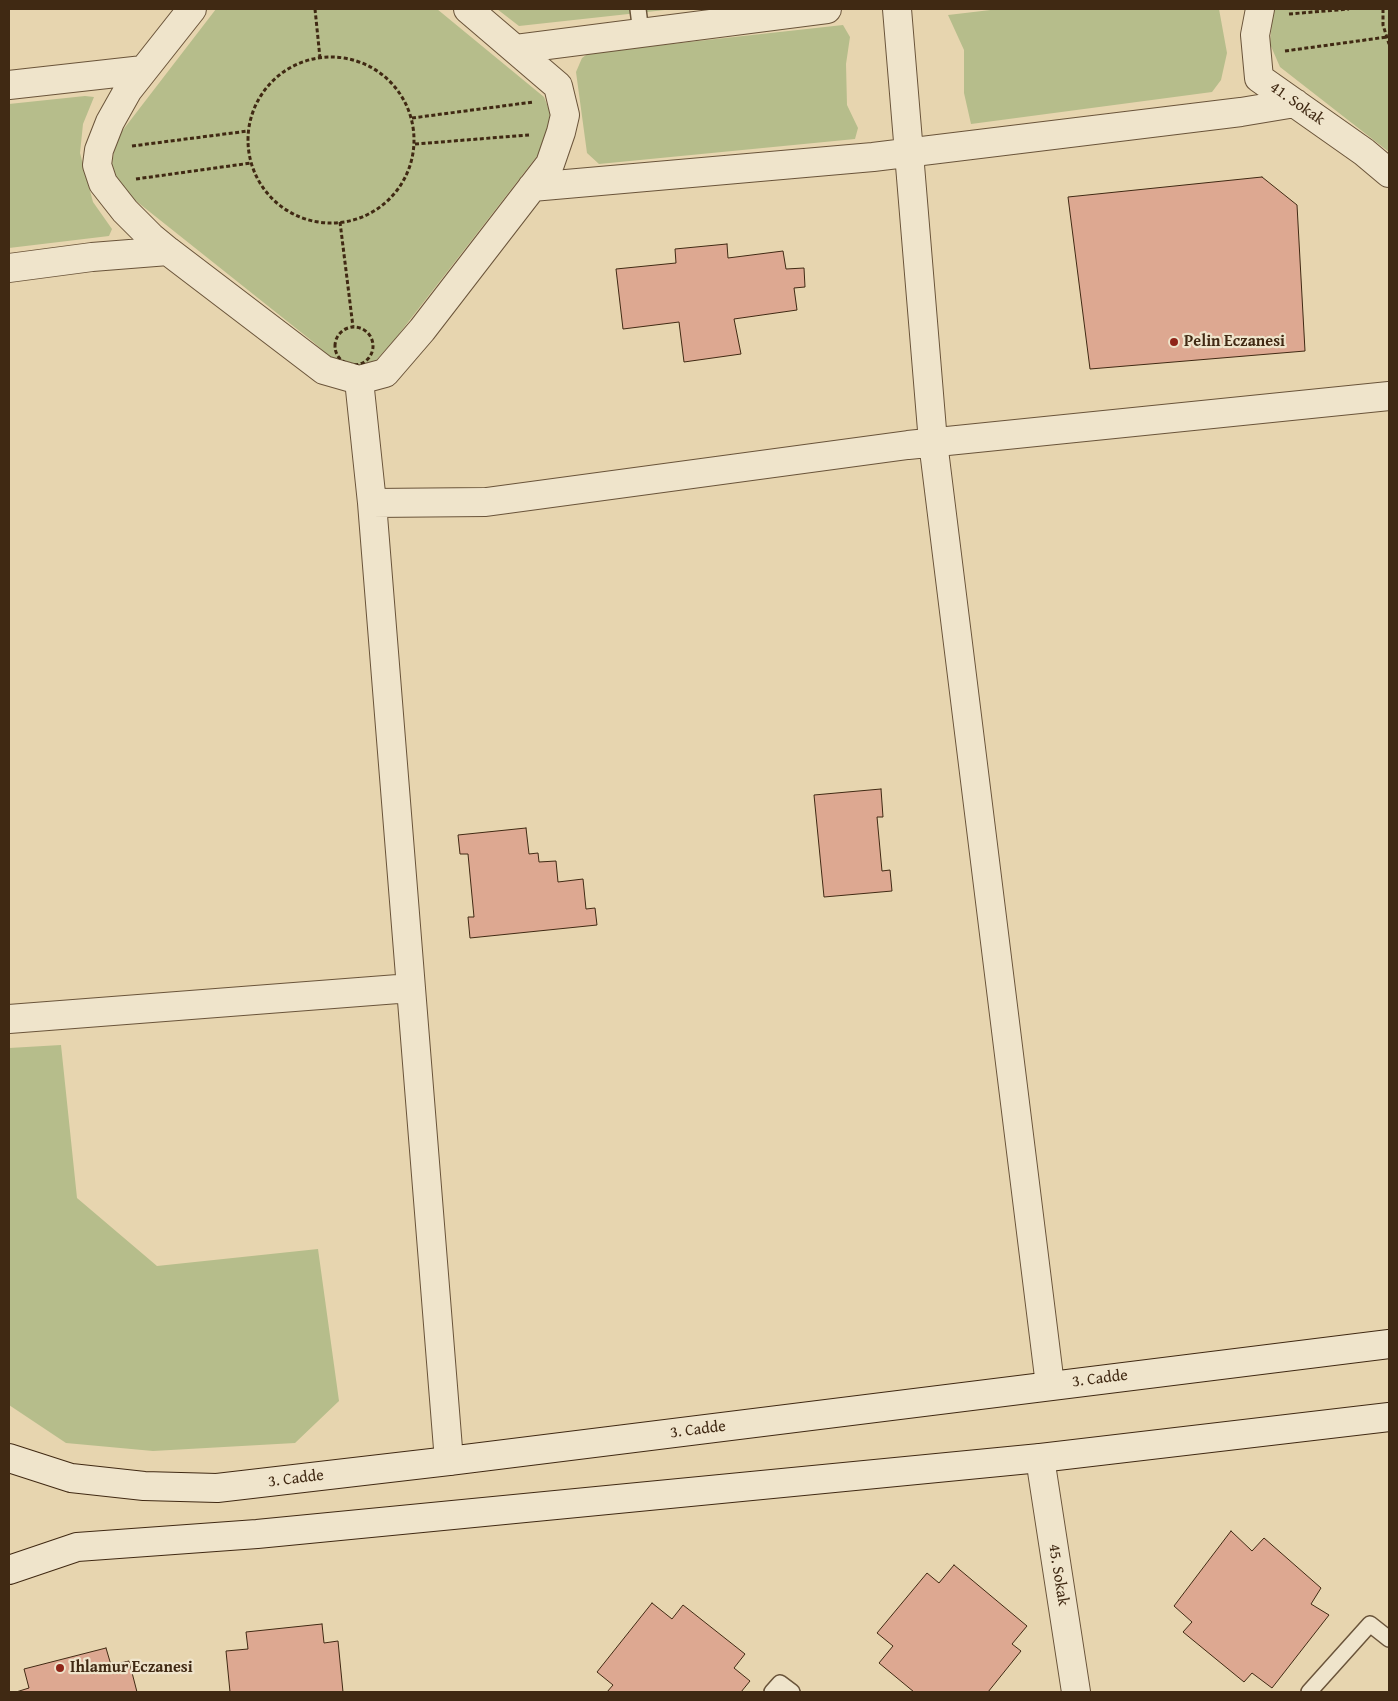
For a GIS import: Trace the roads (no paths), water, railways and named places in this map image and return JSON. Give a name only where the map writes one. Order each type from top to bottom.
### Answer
[{"type":"street","points":[[192,9],[143,70],[123,98],[110,122],[99,150],[97,165],[103,183],[125,211],[168,251],[324,370],[359,380],[385,373],[422,330],[550,164],[561,132],[565,114],[558,86],[468,9]]},
{"type":"street","points":[[516,49],[639,21],[827,9]]},
{"type":"street","points":[[897,9],[933,442],[1050,1385]]},
{"type":"street","name":"41. Sokak","points":[[1259,13],[1255,35],[1259,78],[1364,152],[1389,173]]},
{"type":"street","points":[[9,85],[143,70]]},
{"type":"street","points":[[532,187],[909,152],[1231,113],[1295,103]]},
{"type":"street","points":[[9,268],[92,257],[168,251]]},
{"type":"street","points":[[359,380],[372,503],[449,1461]]},
{"type":"street","points":[[372,503],[486,502],[933,442],[1389,396]]},
{"type":"street","points":[[9,1019],[411,988]]},
{"type":"street","name":"3. Cadde","points":[[9,1458],[71,1478],[144,1486],[217,1488],[1389,1344]]},
{"type":"street","points":[[9,1570],[77,1547],[257,1534],[1040,1458],[1389,1417]]},
{"type":"street","name":"45. Sokak","points":[[1040,1458],[1076,1692]]},
{"type":"lane","points":[[1309,1692],[1370,1624],[1389,1639]]},
{"type":"lane","points":[[772,1692],[780,1683],[792,1692]]},
{"type":"place","name":"Pelin Eczanesi","points":[[1174,342]]},
{"type":"place","name":"Ihlamur Eczanesi","points":[[60,1668]]}]
